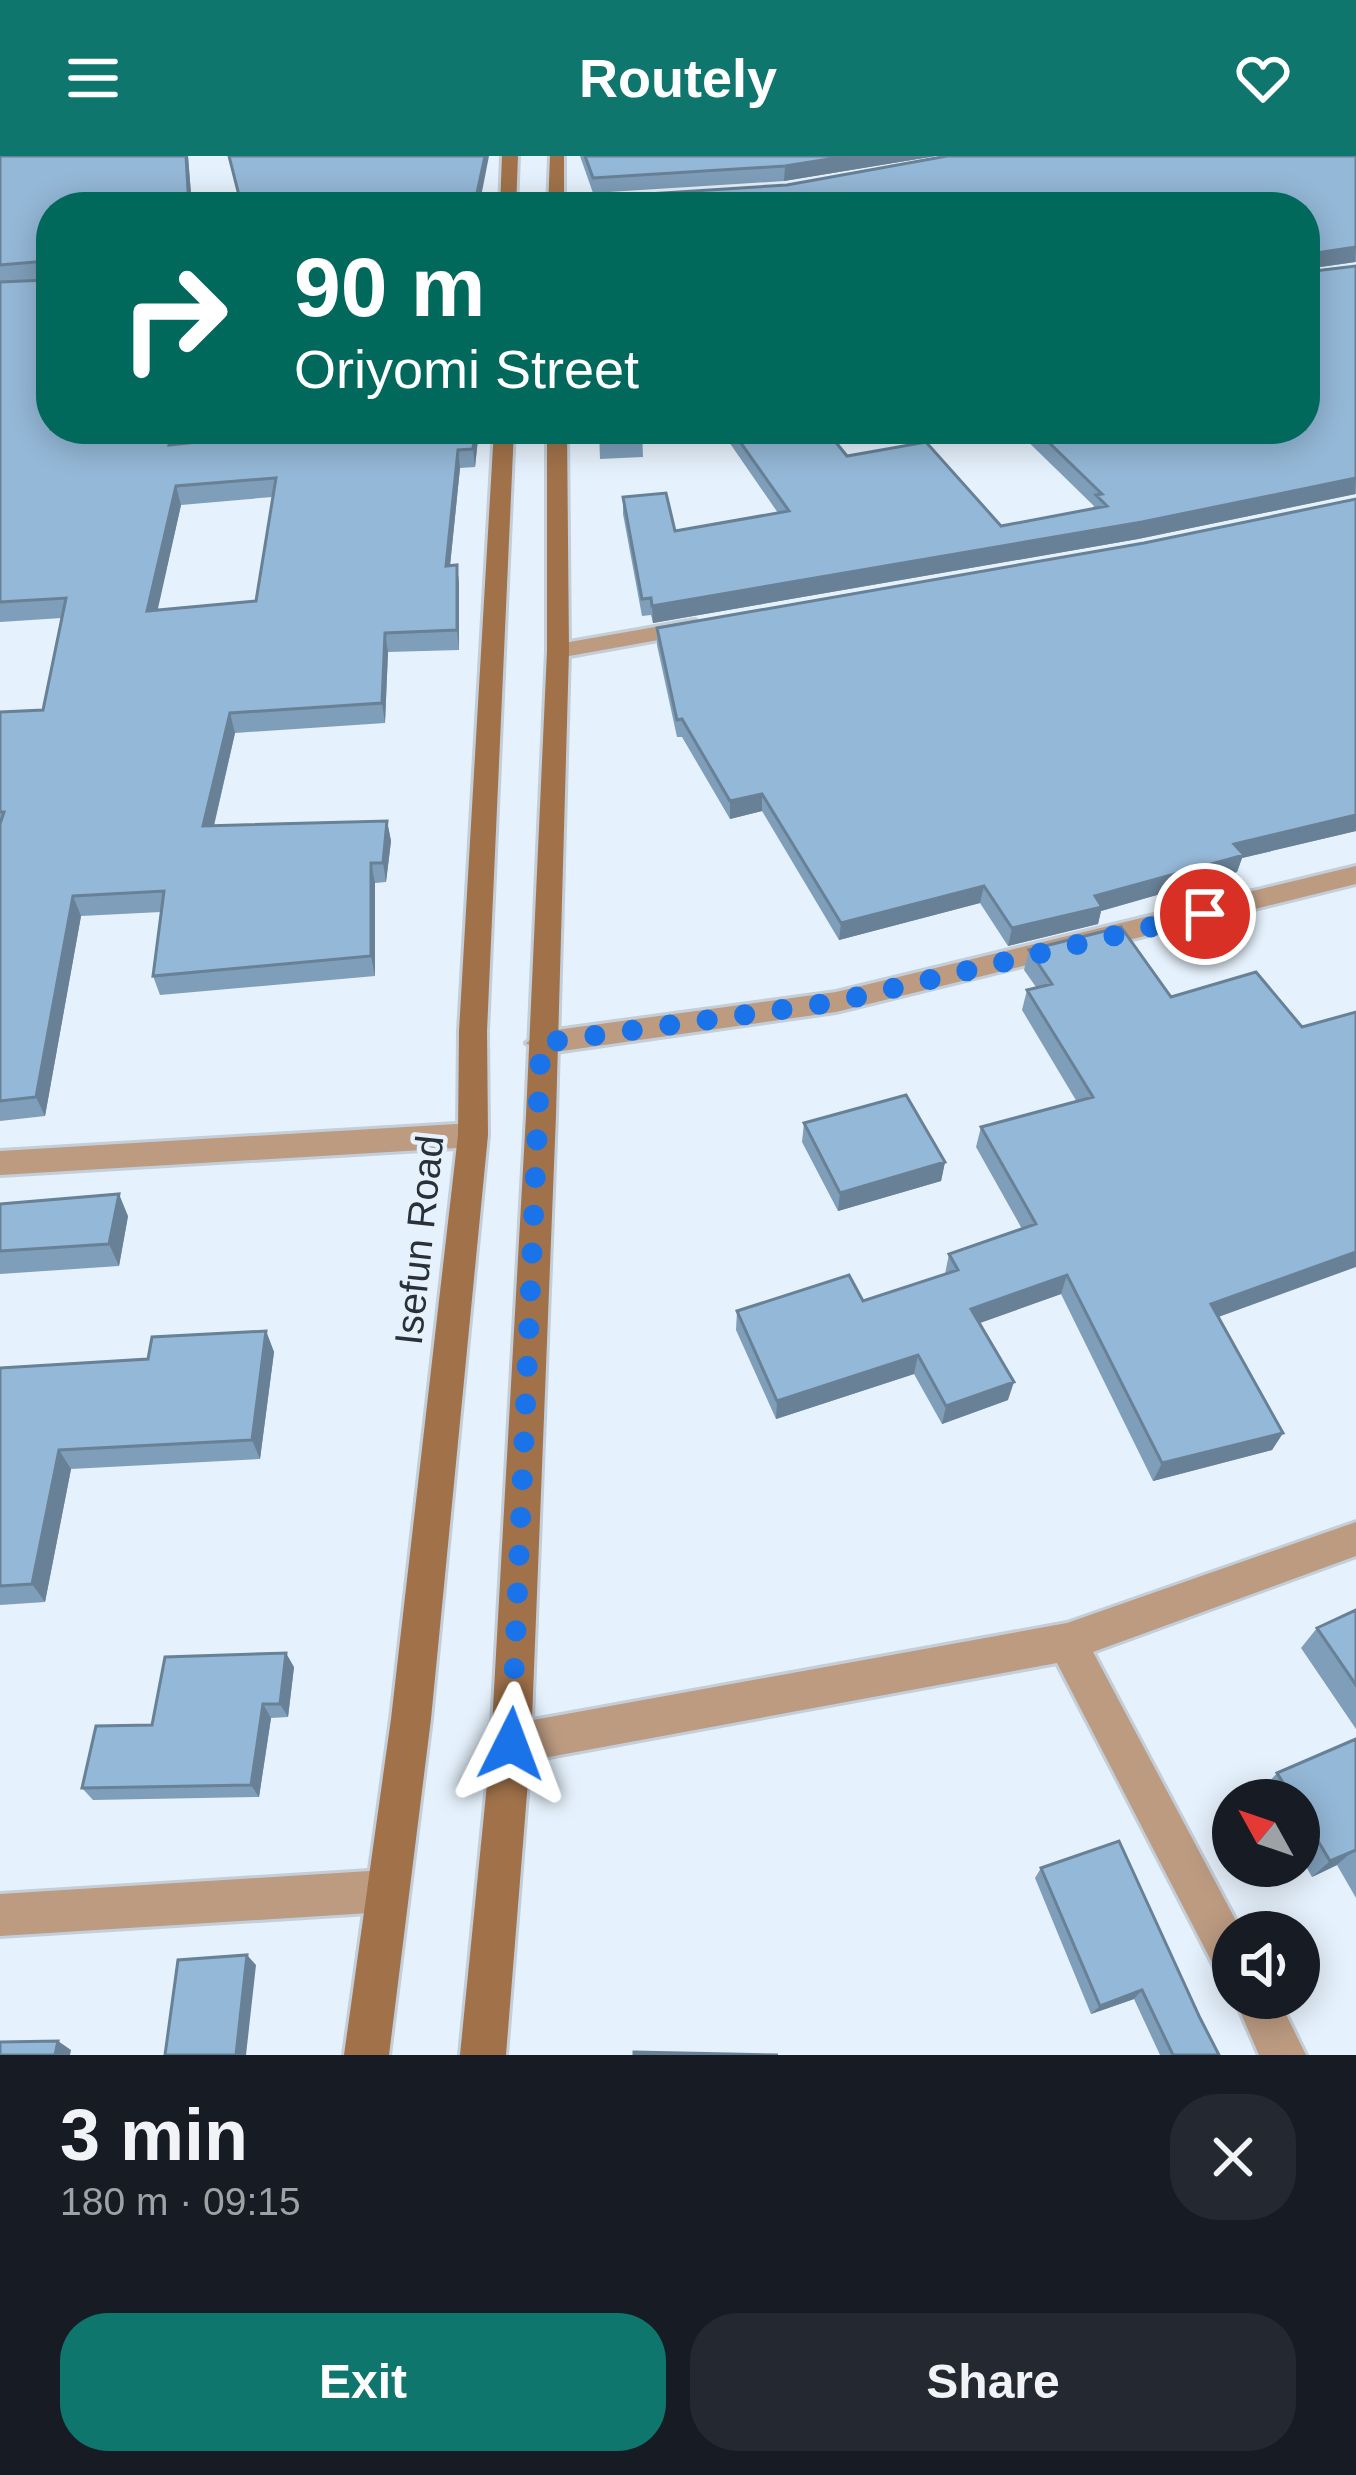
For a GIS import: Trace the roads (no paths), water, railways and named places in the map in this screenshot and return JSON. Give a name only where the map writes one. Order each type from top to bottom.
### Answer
[{"type":"street","points":[[509,192],[510,156]]},
{"type":"street","points":[[556,192],[557,156]]},
{"type":"street","name":"Isefun Road","points":[[367,2055],[411,1719],[473,1136],[473,1031],[503,444]]},
{"type":"street","points":[[483,2055],[511,1744],[558,651],[557,444]]},
{"type":"street","points":[[558,651],[721,622]]},
{"type":"street","points":[[541,1043],[836,1002],[1356,875]]},
{"type":"street","points":[[0,1163],[473,1136]]},
{"type":"street","points":[[511,1744],[1067,1642],[1356,1539]]},
{"type":"street","points":[[1067,1642],[1212,1919]]},
{"type":"street","points":[[0,1915],[386,1891]]},
{"type":"street","points":[[1265,2019],[1283,2055]]}]
